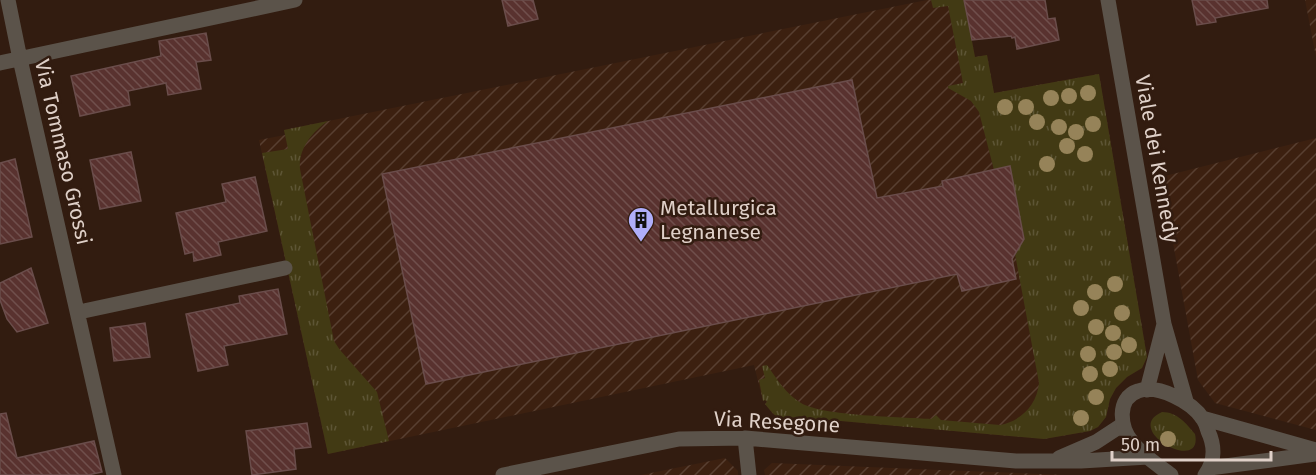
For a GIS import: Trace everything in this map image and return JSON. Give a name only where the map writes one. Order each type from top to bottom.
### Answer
[{"type":"street","name":"Via Tommaso Grossi","points":[[8,0],[114,475]]},
{"type":"street","points":[[0,63],[295,0]]},
{"type":"street","name":"Viale dei Kennedy","points":[[1108,0],[1164,324],[1186,401]]},
{"type":"street","points":[[79,312],[285,268]]},
{"type":"street","name":"Viale dei Kennedy","points":[[1164,324],[1147,390],[1164,392],[1186,401],[1202,418],[1214,451],[1208,472]]},
{"type":"street","points":[[1147,390],[1137,391],[1129,397],[1123,408],[1122,425],[1131,442],[1171,475]]},
{"type":"street","points":[[1202,418],[1316,452]]},
{"type":"street","name":"Via Resegone","points":[[1051,462],[1096,442],[1122,425]]},
{"type":"street","points":[[745,438],[749,475]]},
{"type":"street","name":"Via Resegone","points":[[503,475],[679,440],[745,438],[1016,461],[1051,462],[1148,457]]},
{"type":"street","points":[[1208,472],[1316,452]]},
{"type":"shaded area","points":[[927,0],[964,0],[975,57],[987,55],[994,93],[1099,74],[1147,357],[1142,368],[1127,377],[1116,388],[1110,399],[1106,417],[1098,427],[1090,431],[1044,439],[796,417],[781,419],[774,415],[765,404],[767,402],[765,400],[763,401],[754,365],[328,454],[259,140],[285,135],[284,130]]},
{"type":"shaded area","points":[[1305,0],[1316,0],[1316,57]]},
{"type":"shaded area","points":[[1316,138],[1316,430],[1215,403],[1198,380],[1161,177]]},
{"type":"shaded area","points":[[725,458],[738,471],[738,475],[641,475]]},
{"type":"shaded area","points":[[772,463],[1065,475],[765,475],[764,470]]},
{"type":"green space","points":[[931,0],[964,0],[975,57],[987,55],[994,93],[1099,74],[1147,357],[1142,368],[1127,377],[1116,388],[1110,399],[1106,417],[1098,427],[1090,431],[1044,439],[796,417],[781,418],[772,412],[765,404],[767,402],[765,400],[763,401],[759,380],[765,378],[762,366],[767,365],[786,391],[796,400],[811,407],[844,413],[931,419],[936,415],[941,420],[1000,425],[1015,420],[1027,411],[1038,391],[1039,383],[1015,254],[1024,239],[1010,167],[994,170],[979,112],[971,101],[948,88],[948,86],[963,83],[948,6],[933,8]]},
{"type":"green space","points":[[328,121],[307,142],[301,155],[300,169],[334,341],[377,392],[389,441],[328,454],[262,153],[288,149],[284,130]]},
{"type":"green space","points":[[1162,412],[1177,416],[1188,426],[1195,434],[1194,446],[1188,450],[1178,450],[1157,438],[1151,429],[1152,420]]},
{"type":"building","points":[[502,0],[533,0],[538,19],[508,26]]},
{"type":"building","points":[[964,0],[1045,0],[1048,19],[1055,18],[1059,40],[1017,49],[1015,37],[1011,36],[972,40]]},
{"type":"building","points":[[1192,0],[1267,0],[1268,8],[1215,18],[1216,22],[1197,25]]},
{"type":"building","points":[[206,33],[211,60],[196,62],[201,89],[168,95],[166,83],[128,91],[130,105],[80,116],[71,76],[161,56],[159,41]]},
{"type":"building","name":"Metallurgica Legnanese","points":[[852,80],[877,198],[943,186],[942,181],[1010,166],[1024,239],[1012,259],[1016,279],[962,291],[957,274],[426,384],[382,174]]},
{"type":"building","points":[[131,152],[141,201],[100,209],[90,160]]},
{"type":"building","points":[[15,159],[32,237],[0,244],[0,163]]},
{"type":"building","points":[[255,177],[267,231],[218,242],[221,255],[194,261],[193,252],[185,254],[176,213],[226,202],[222,184]]},
{"type":"building","points":[[31,268],[48,323],[17,332],[7,319],[0,300],[0,283]]},
{"type":"building","points":[[278,289],[287,334],[224,346],[228,365],[198,371],[186,314],[240,303],[239,296]]},
{"type":"building","points":[[145,323],[150,357],[114,361],[110,328]]},
{"type":"building","points":[[6,413],[17,458],[94,441],[102,472],[88,475],[0,475],[0,414]]},
{"type":"building","points":[[307,423],[311,447],[294,449],[296,469],[252,475],[246,431]]},
{"type":"place","name":"Metallurgica Legnanese","points":[[641,243]]}]
